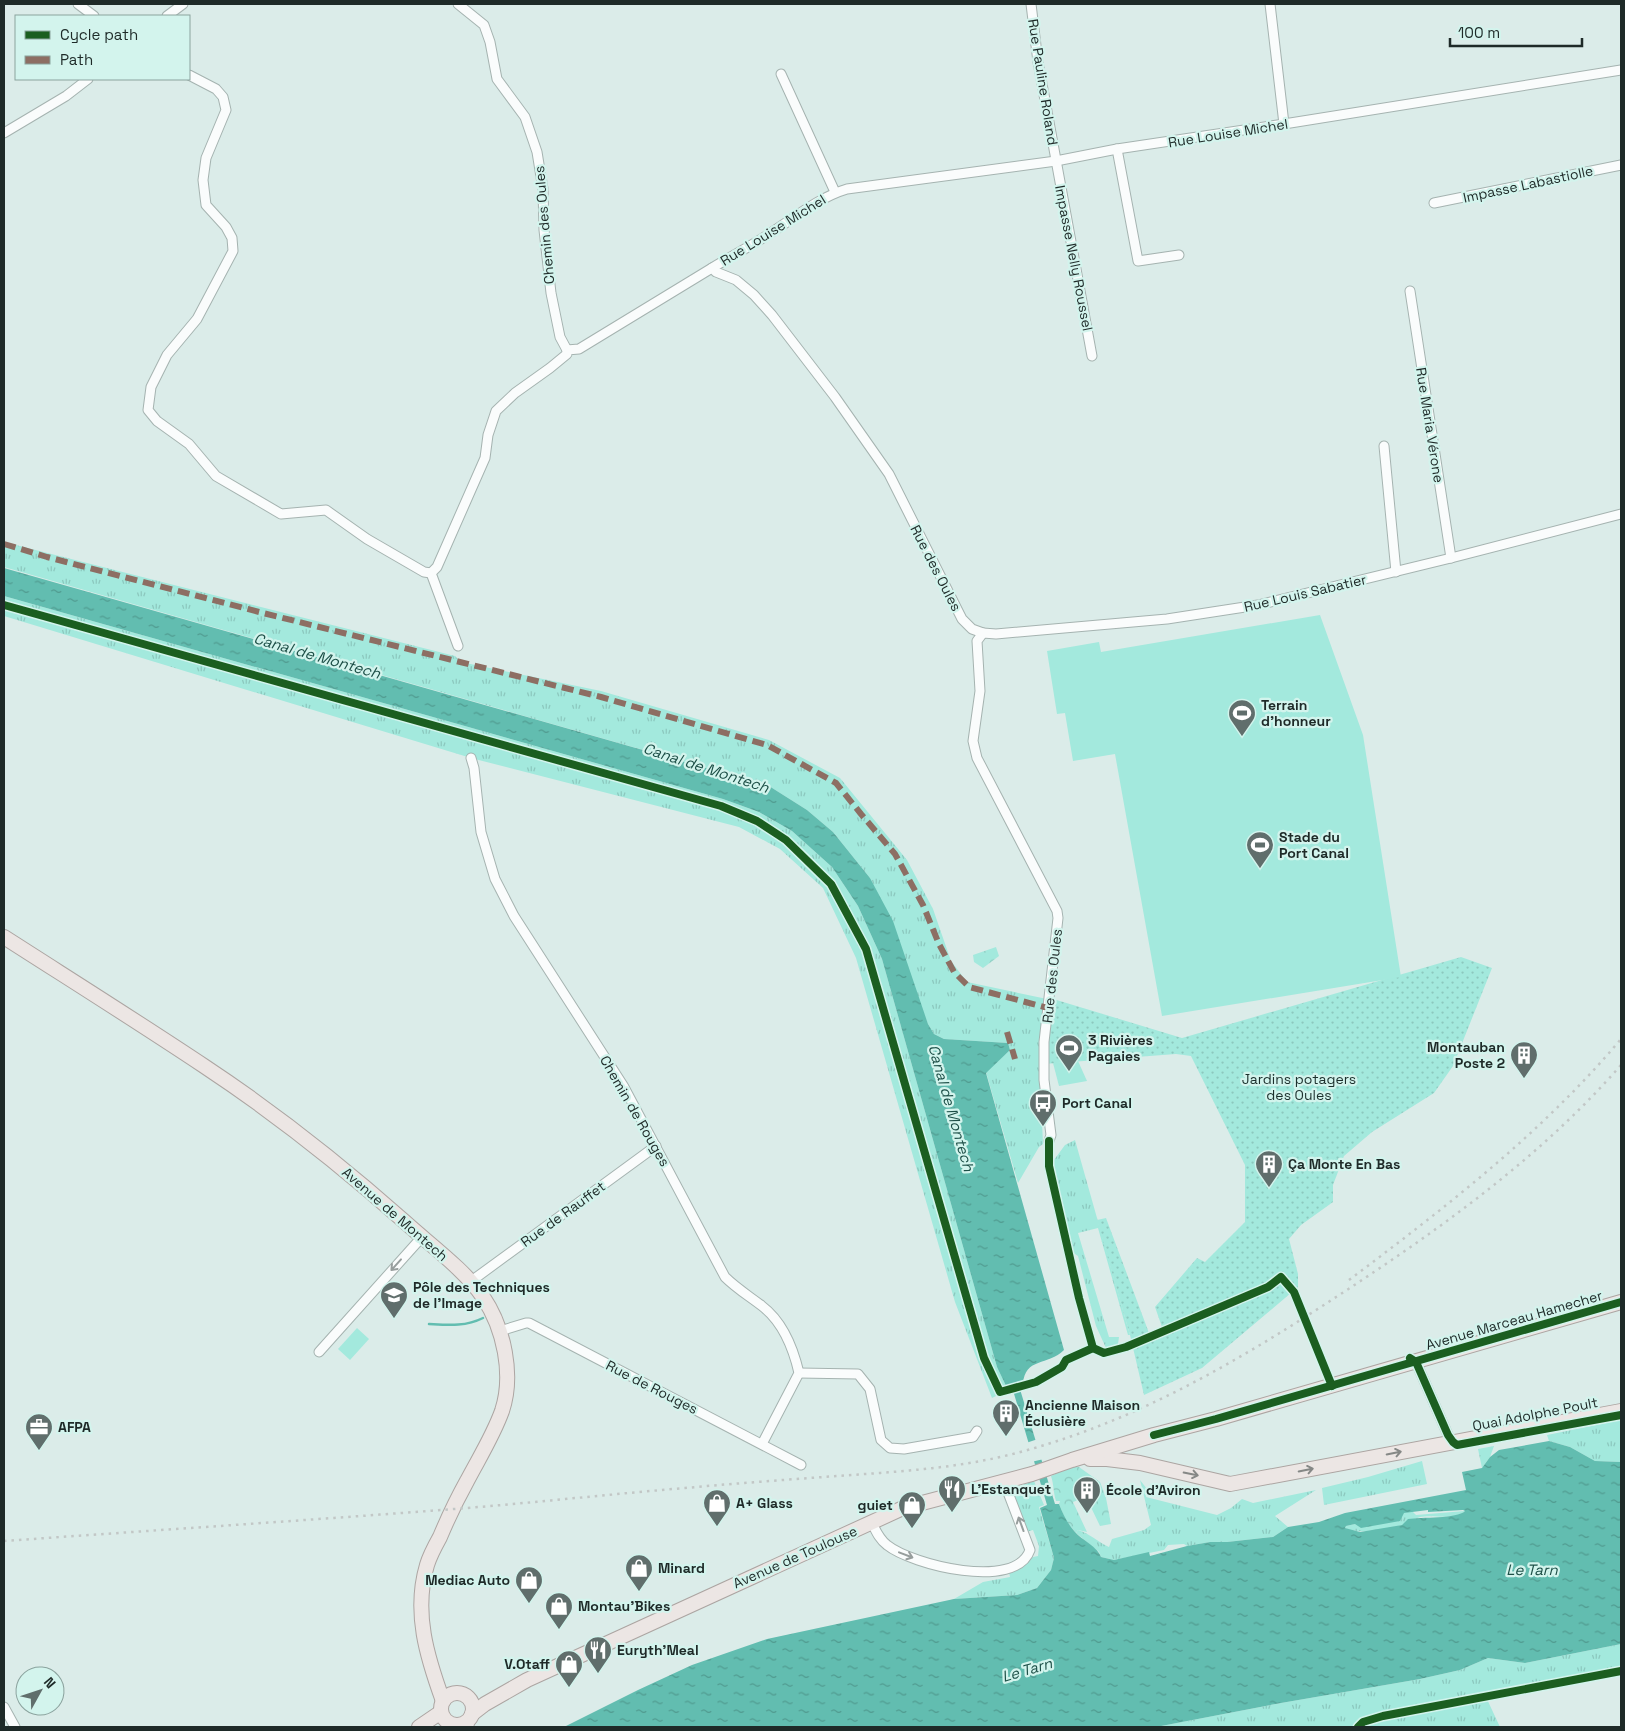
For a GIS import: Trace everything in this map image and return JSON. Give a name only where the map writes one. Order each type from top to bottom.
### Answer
[{"type":"main road","name":"Avenue de Montech","points":[[4,937],[205,1067],[300,1134],[363,1186],[470,1282],[492,1312],[500,1331],[505,1353],[507,1382],[502,1410],[432,1553],[423,1579],[420,1606],[421,1623],[442,1707]]},
{"type":"main road","name":"Avenue Marceau Hamecher","points":[[1072,1460],[1621,1302]]},
{"type":"main road","name":"Quai Adolphe Poult","points":[[1072,1460],[1100,1458],[1140,1463],[1230,1484],[1621,1411]]},
{"type":"main road","points":[[1148,1466],[1139,1457],[1141,1443],[1154,1435]]},
{"type":"main road","name":"Avenue de Toulouse","points":[[460,1724],[485,1704],[527,1680],[903,1508],[1004,1482],[1072,1460]]},
{"type":"main road","name":"Avenue de Montech","points":[[430,1661],[445,1682],[463,1695]]},
{"type":"main road","name":"Avenue de Toulouse","points":[[463,1695],[481,1695],[527,1680]]},
{"type":"main road","points":[[419,1727],[442,1707],[450,1695],[463,1695],[473,1705],[460,1724],[443,1717],[442,1707]]},
{"type":"street","points":[[78,4],[93,15]]},
{"type":"street","points":[[168,15],[183,4]]},
{"type":"street","name":"Chemin des Oules","points":[[458,4],[484,25],[490,42],[497,79],[525,117],[537,152],[543,189],[544,230],[551,293],[560,337],[567,350]]},
{"type":"street","name":"Rue Pauline Roland","points":[[1031,4],[1038,62],[1056,160]]},
{"type":"street","points":[[1270,4],[1284,124]]},
{"type":"street","name":"Rue Louise Michel","points":[[712,268],[835,192],[847,189],[1056,160],[1621,70]]},
{"type":"street","name":"Rue Louise Michel","points":[[781,74],[835,192]]},
{"type":"street","points":[[190,75],[216,88],[223,97],[226,110],[206,158],[203,180],[206,205],[226,227],[232,238],[234,251],[197,319],[167,355],[151,387],[148,410],[157,421],[189,444],[216,476],[281,514],[326,510],[367,538],[424,572],[431,573]]},
{"type":"street","points":[[4,133],[66,96],[87,80]]},
{"type":"street","points":[[1117,149],[1138,261],[1178,255]]},
{"type":"street","name":"Impasse Nelly Roussel","points":[[1056,160],[1092,356]]},
{"type":"street","name":"Impasse Labastiolle","points":[[1434,203],[1621,165]]},
{"type":"street","points":[[431,573],[437,567],[485,458],[488,435],[496,411],[516,393],[567,354],[567,350],[579,349],[712,268]]},
{"type":"street","name":"Rue des Oules","points":[[712,268],[716,272],[736,280],[754,295],[772,315],[835,398],[889,474],[962,619],[972,629],[983,633],[977,641],[980,691],[973,741],[977,758],[1057,911],[1058,918],[1044,1042],[1044,1080],[1051,1135],[1049,1142]]},
{"type":"street","name":"Rue Maria Vérone","points":[[1410,291],[1451,558]]},
{"type":"street","points":[[1384,446],[1396,572]]},
{"type":"street","name":"Rue Louis Sabatier","points":[[983,633],[996,634],[1167,619],[1258,605],[1396,572],[1621,514]]},
{"type":"street","points":[[431,573],[458,646]]},
{"type":"street","name":"Chemin de Rouges","points":[[471,758],[474,768],[481,832],[495,879],[514,916],[624,1087],[725,1277],[738,1289],[763,1306],[779,1323],[790,1342],[799,1373]]},
{"type":"street","name":"Rue de Rauffet","points":[[470,1282],[656,1146]]},
{"type":"street","points":[[319,1352],[422,1238]]},
{"type":"street","name":"Rue de Rouges","points":[[500,1331],[529,1323],[801,1465]]},
{"type":"street","points":[[1416,1362],[1448,1435],[1453,1442]]},
{"type":"street","points":[[762,1444],[799,1373],[858,1374],[870,1390],[881,1440],[890,1448],[904,1449],[973,1437],[977,1431]]},
{"type":"street","points":[[872,1523],[877,1535],[886,1545],[901,1554],[942,1567],[983,1572],[1014,1566],[1027,1558],[1030,1550],[1004,1482]]},
{"type":"street","points":[[4,1707],[15,1727]]},
{"type":"green space","points":[[4,542],[455,656],[461,662],[601,691],[769,740],[840,778],[907,860],[933,909],[951,961],[967,982],[1047,999],[1040,1076],[1043,1144],[1039,1147],[1018,1183],[986,1072],[1010,1050],[1008,1043],[944,1039],[934,1034],[928,1024],[870,878],[833,832],[807,810],[769,786],[4,567]]},
{"type":"green space","points":[[4,596],[723,799],[759,812],[792,831],[832,867],[858,906],[882,959],[997,1367],[1008,1390],[992,1398],[955,1302],[856,958],[823,888],[780,849],[739,827],[471,758],[4,616]]},
{"type":"green space","name":"Stade du Port Canal","points":[[1320,615],[1363,735],[1401,977],[1162,1016],[1115,754],[1073,761],[1065,713],[1057,714],[1047,651],[1099,642],[1101,652]]},
{"type":"green space","points":[[996,947],[999,956],[983,968],[974,962],[973,955]]},
{"type":"green space","name":"Jardins potagers des Oules","points":[[1461,957],[1492,968],[1453,1066],[1434,1093],[1372,1132],[1344,1156],[1333,1185],[1333,1202],[1301,1225],[1289,1239],[1298,1274],[1298,1287],[1202,1368],[1144,1395],[1130,1335],[1097,1220],[1106,1218],[1149,1333],[1162,1327],[1155,1307],[1197,1258],[1205,1262],[1245,1222],[1245,1165],[1191,1056],[1176,1054],[1044,1064],[1050,998],[1182,1038]]},
{"type":"green space","name":"3 Rivières Pagaies","points":[[1078,1061],[1087,1081],[1059,1086],[1053,1063]]},
{"type":"green space","points":[[1075,1140],[1130,1335],[1128,1335],[1098,1228],[1078,1233],[1109,1337],[1119,1337],[1115,1348],[1106,1348],[1096,1326],[1078,1256],[1072,1252],[1051,1164],[1065,1145]]},
{"type":"green space","points":[[357,1328],[369,1339],[350,1360],[338,1349]]},
{"type":"green space","points":[[1621,1420],[1621,1462],[1595,1461],[1570,1447],[1549,1441],[1547,1435]]},
{"type":"green space","points":[[1494,1446],[1490,1457],[1482,1468],[1478,1449]]},
{"type":"green space","points":[[1422,1461],[1427,1484],[1324,1505],[1322,1488]]},
{"type":"green space","points":[[1071,1467],[1079,1467],[1100,1482],[1106,1498],[1111,1524],[1100,1526],[1086,1497],[1073,1502],[1087,1532],[1078,1530],[1076,1533],[1066,1521],[1059,1504],[1060,1501],[1056,1501],[1051,1476]]},
{"type":"green space","points":[[1140,1480],[1147,1489],[1146,1497],[1217,1515],[1231,1508],[1242,1499],[1253,1503],[1316,1490],[1275,1516],[1288,1527],[1273,1537],[1210,1542],[1187,1546],[1184,1544],[1168,1545],[1164,1550],[1114,1560],[1101,1557],[1099,1552],[1076,1533],[1078,1530],[1082,1531],[1109,1547],[1112,1539],[1144,1530],[1151,1525]]},
{"type":"green space","points":[[1034,1481],[1044,1505],[1039,1507],[1054,1558],[1051,1570],[1037,1588],[1017,1595],[954,1599],[983,1582],[1010,1577],[1009,1572],[1023,1567],[1033,1557],[1038,1556],[1039,1546],[1033,1530],[1026,1532],[1010,1489]]},
{"type":"green space","points":[[1412,1511],[1416,1515],[1465,1511],[1450,1517],[1420,1517],[1404,1524],[1381,1530],[1357,1531],[1345,1528],[1346,1526]]},
{"type":"green space","points":[[1621,1644],[1621,1671],[1486,1697],[1500,1727],[1156,1727],[1420,1679],[1460,1670],[1488,1658],[1525,1663]]},
{"type":"water","name":"Le Tarn","points":[[4,568],[769,786],[807,810],[833,832],[870,878],[893,921],[928,1024],[934,1034],[944,1039],[1008,1043],[1010,1050],[986,1073],[1064,1350],[1028,1370],[1023,1384],[1019,1386],[1055,1504],[1059,1504],[1075,1532],[1097,1550],[1101,1557],[1114,1560],[1149,1552],[1150,1556],[1210,1542],[1273,1537],[1288,1527],[1319,1522],[1345,1513],[1466,1490],[1462,1472],[1482,1468],[1490,1457],[1499,1450],[1549,1441],[1570,1447],[1595,1461],[1621,1462],[1621,1644],[1525,1663],[1488,1658],[1460,1670],[1420,1679],[1156,1727],[564,1727],[692,1665],[767,1639],[954,1599],[1017,1595],[1037,1588],[1051,1570],[1054,1558],[1040,1508],[1047,1505],[1012,1387],[1007,1388],[997,1367],[882,959],[858,906],[832,867],[792,831],[759,812],[723,799],[4,596]],"holes":[[[1428,1510],[1428,1512],[1465,1511],[1461,1514],[1447,1517],[1408,1519],[1402,1525],[1360,1532],[1345,1528],[1355,1524],[1361,1528],[1400,1521],[1404,1513]]]},
{"type":"pier","points":[[1038,1439],[1044,1459],[1031,1462],[1026,1443]]},
{"type":"waterway","points":[[429,1324],[463,1324],[483,1318]]},
{"type":"railway","points":[[1349,1280],[1457,1196],[1526,1137],[1591,1073],[1621,1039]]},
{"type":"railway","points":[[4,1541],[467,1508],[706,1486],[894,1472],[960,1465],[1024,1451],[1070,1437],[1157,1401],[1239,1357],[1319,1308],[1429,1234],[1498,1182],[1562,1126],[1621,1065]]},
{"type":"marked path","points":[[4,544],[263,613],[601,697],[767,745],[836,783],[895,854],[923,905],[939,944],[954,972],[969,987],[1048,1008]]},
{"type":"marked path","points":[[1007,1032],[1015,1059]]},
{"type":"cycle path","points":[[4,605],[721,806],[757,821],[786,840],[831,884],[866,949],[984,1358],[1000,1392],[1036,1382],[1062,1367],[1066,1360],[1093,1348]]},
{"type":"cycle path","points":[[1049,1141],[1049,1166],[1079,1298],[1093,1348],[1104,1353],[1126,1347],[1268,1287],[1281,1277],[1294,1292],[1332,1386]]},
{"type":"cycle path","points":[[1154,1435],[1216,1419],[1621,1302]]},
{"type":"cycle path","points":[[1410,1358],[1416,1362],[1448,1435],[1457,1445],[1621,1415]]},
{"type":"cycle path","points":[[1358,1727],[1363,1722],[1383,1716],[1621,1671]]},
{"type":"place","name":"Terrain d'honneur","points":[[1242,737]]},
{"type":"place","name":"Stade du Port Canal","points":[[1260,869]]},
{"type":"place","name":"3 Rivières Pagaies","points":[[1069,1072]]},
{"type":"place","name":"Montauban Poste 2","points":[[1524,1079]]},
{"type":"place","name":"Port Canal","points":[[1043,1127]]},
{"type":"place","name":"Ça Monte En Bas","points":[[1269,1188]]},
{"type":"place","name":"Pôle des Techniques de l'Image","points":[[394,1319]]},
{"type":"place","name":"Ancienne Maison Éclusière","points":[[1006,1437]]},
{"type":"place","name":"AFPA","points":[[39,1451]]},
{"type":"place","name":"L'Estanquet","points":[[952,1513]]},
{"type":"place","name":"École d'Aviron","points":[[1087,1514]]},
{"type":"place","name":"A+ Glass","points":[[717,1527]]},
{"type":"place","name":"guiet","points":[[912,1529]]},
{"type":"place","name":"Minard","points":[[639,1592]]},
{"type":"place","name":"Mediac Auto","points":[[529,1604]]},
{"type":"place","name":"Montau'Bikes","points":[[559,1630]]},
{"type":"place","name":"Euryth'Meal","points":[[598,1674]]},
{"type":"place","name":"V.Otaff","points":[[569,1688]]},
{"type":"water label","name":"Canal de Montech","points":[[317,656]]},
{"type":"water label","name":"Canal de Montech","points":[[706,768]]},
{"type":"water label","name":"Canal de Montech","points":[[951,1108]]}]
